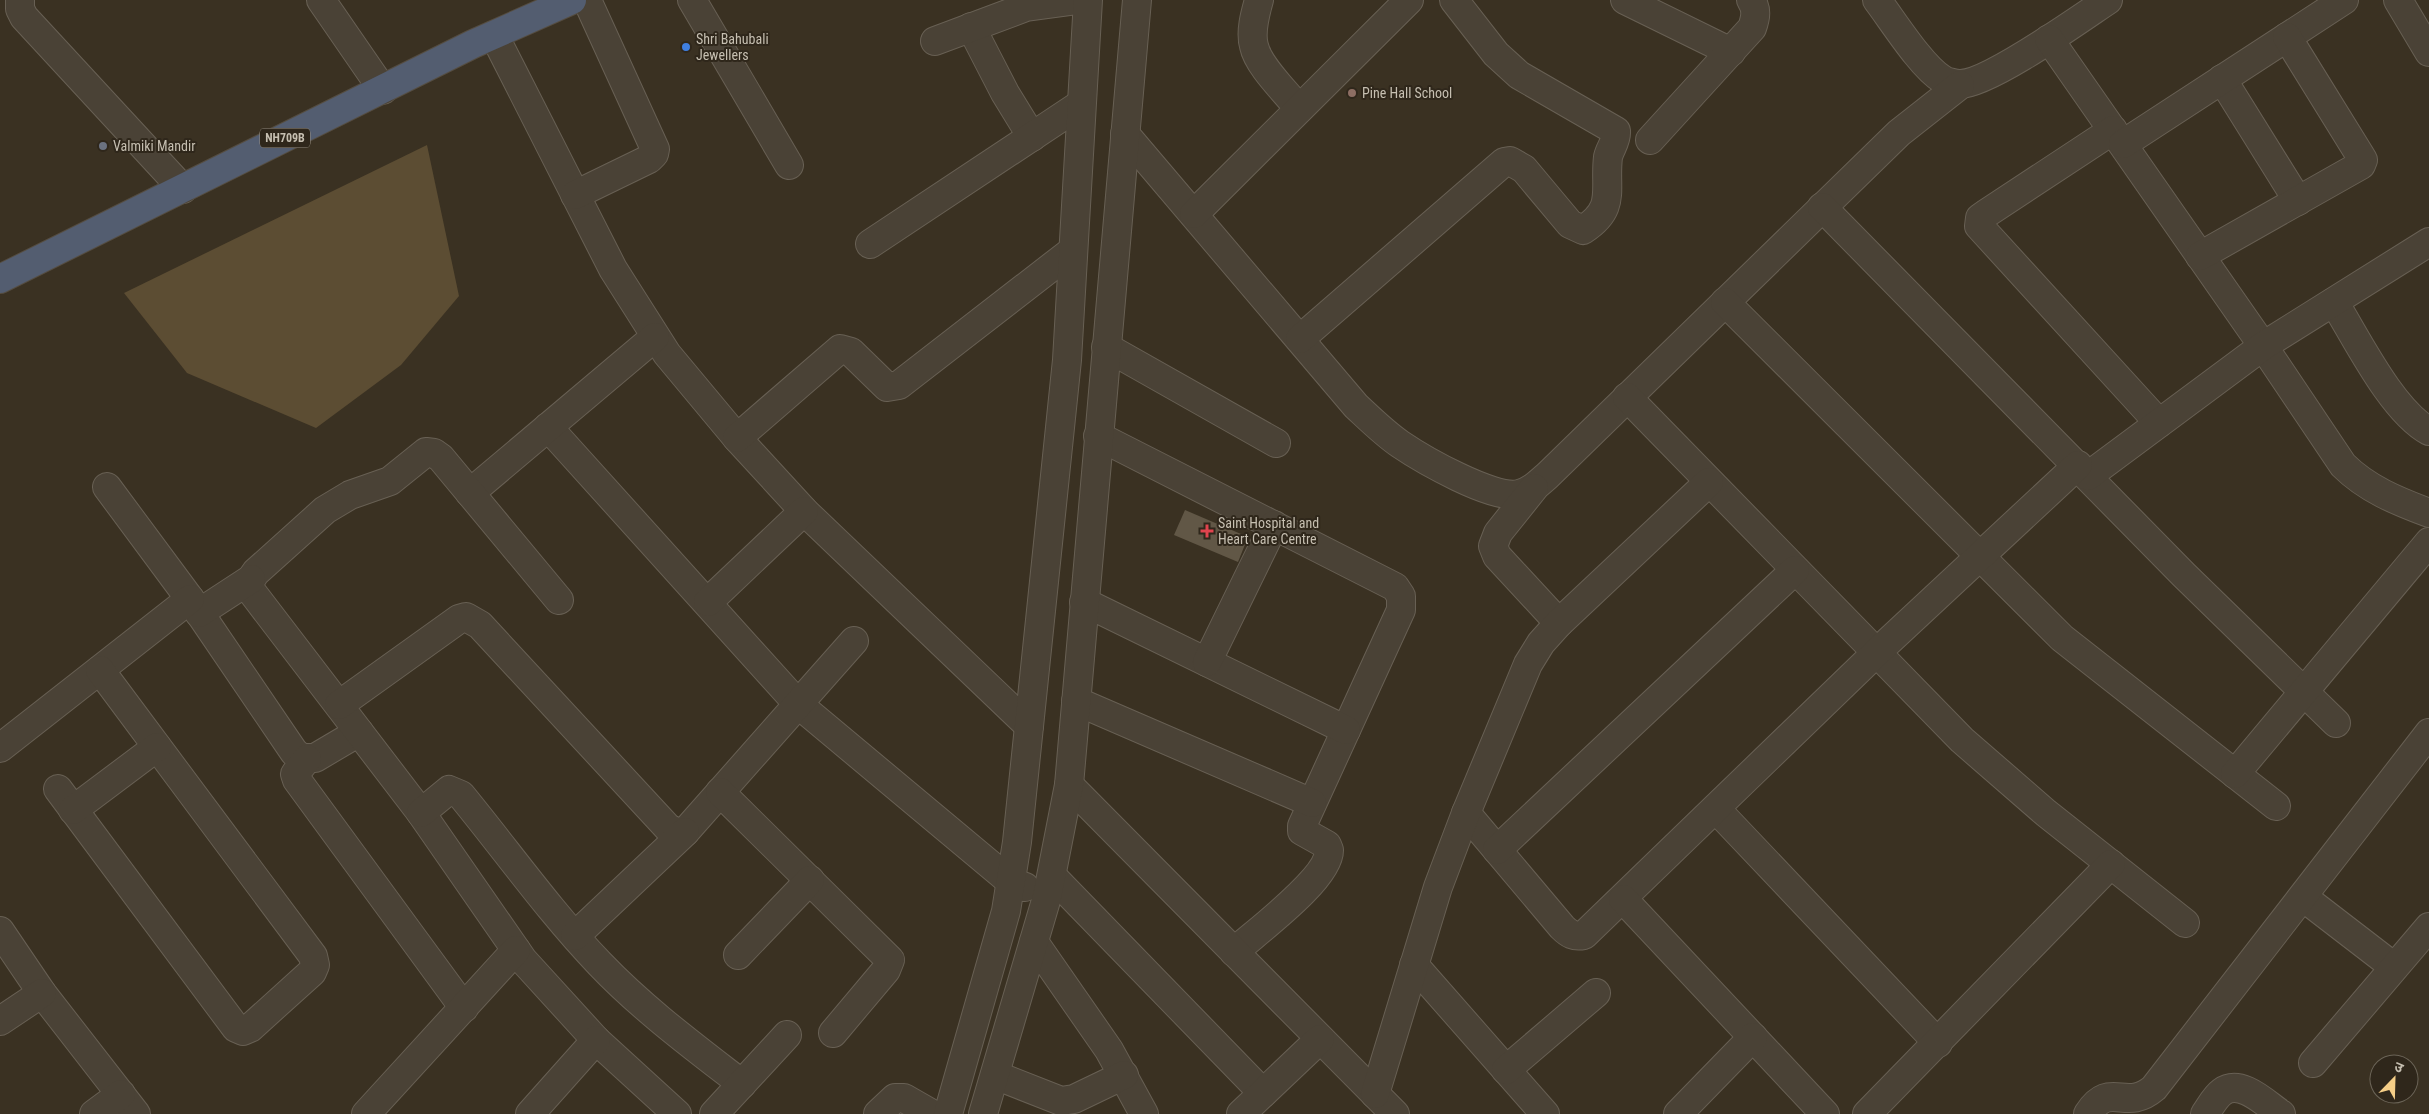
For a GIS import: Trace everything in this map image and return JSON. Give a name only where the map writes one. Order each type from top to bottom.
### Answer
[{"type":"highway","name":"NH709B","points":[[0,279],[560,2]]},
{"type":"street","points":[[20,0],[20,9],[24,17],[183,189]]},
{"type":"street","points":[[321,0],[383,90]]},
{"type":"street","points":[[575,195],[649,159],[654,154],[655,149],[654,142],[587,0]]},
{"type":"street","points":[[692,0],[789,165]]},
{"type":"street","points":[[935,41],[1026,7],[1078,0]]},
{"type":"street","points":[[983,1114],[1034,942],[1029,726],[1059,642],[1084,602],[1083,430],[1070,317],[1072,251],[1088,0]]},
{"type":"street","points":[[948,1114],[987,982],[1033,886],[1068,785],[1076,700],[1059,642],[1083,430],[1106,347],[1137,0]]},
{"type":"street","points":[[1259,0],[1253,33],[1253,46],[1264,64],[1300,110]]},
{"type":"street","points":[[1194,214],[1409,0]]},
{"type":"street","points":[[1300,339],[1504,162],[1510,161],[1524,169],[1570,224],[1577,228],[1583,230],[1588,227],[1604,210],[1609,195],[1609,155],[1616,131],[1519,75],[1496,54],[1454,0]]},
{"type":"street","points":[[1626,0],[1731,52]]},
{"type":"street","points":[[1650,140],[1752,28],[1756,16],[1751,0]]},
{"type":"street","points":[[1877,0],[1927,65],[1942,80],[1960,84],[1978,80],[2049,39],[2108,0]]},
{"type":"street","points":[[2159,423],[1979,226],[1980,218],[2118,137],[2222,79],[2344,0]]},
{"type":"street","points":[[2398,0],[2429,52]]},
{"type":"street","points":[[971,27],[1005,93],[1032,137]]},
{"type":"street","points":[[494,35],[613,269],[667,354],[737,438],[804,511],[1029,726]]},
{"type":"street","points":[[2200,256],[2361,165],[2363,160],[2287,38]]},
{"type":"street","points":[[2049,39],[2263,346],[2342,465],[2359,481],[2382,494],[2429,513]]},
{"type":"street","points":[[2222,79],[2298,201]]},
{"type":"street","points":[[1559,623],[1497,556],[1493,546],[1498,533],[1534,488],[1724,302],[1899,133],[1960,84]]},
{"type":"street","points":[[870,244],[1081,104]]},
{"type":"street","points":[[1125,134],[1356,406],[1400,444],[1426,460],[1485,489],[1518,494],[1534,488]]},
{"type":"street","points":[[1822,207],[2184,575],[2336,724]]},
{"type":"street","points":[[1466,813],[1569,934],[1577,937],[1584,935],[1716,810],[1876,653],[1980,559],[2083,471],[2159,423],[2263,346],[2429,242]]},
{"type":"street","points":[[737,438],[840,349],[851,352],[887,386],[899,385],[1072,251]]},
{"type":"street","points":[[1724,302],[1980,559],[2062,638],[2276,806]]},
{"type":"street","points":[[2334,302],[2393,398],[2417,424],[2429,431]]},
{"type":"street","points":[[470,493],[656,337]]},
{"type":"street","points":[[1106,347],[1276,443]]},
{"type":"street","points":[[1627,397],[1962,740],[2185,923]]},
{"type":"street","points":[[548,427],[708,602],[798,704],[1033,886],[1263,1093]]},
{"type":"street","points":[[1083,430],[1395,587],[1402,596],[1401,610],[1302,826],[1302,831],[1327,845],[1329,855],[1323,870],[1309,886],[1234,952]]},
{"type":"street","points":[[0,748],[100,670],[195,606],[250,579],[325,510],[350,495],[390,481],[426,452],[434,453],[441,458],[559,600]]},
{"type":"street","points":[[1387,1108],[1414,965],[1438,887],[1466,813],[1528,664],[1541,643],[1559,623],[1709,482]]},
{"type":"street","points":[[107,487],[195,606],[290,747],[301,758],[307,760],[315,758],[359,732]]},
{"type":"street","points":[[708,602],[804,511]]},
{"type":"street","points":[[1207,662],[1274,525]]},
{"type":"street","points":[[2235,774],[2429,542]]},
{"type":"street","points":[[1497,850],[1795,570]]},
{"type":"street","points":[[250,579],[252,592],[421,813],[516,950],[596,1040],[676,1114]]},
{"type":"street","points":[[1084,602],[1346,730]]},
{"type":"street","points":[[339,705],[459,619],[466,617],[480,625],[668,828],[674,833],[680,834],[685,832]]},
{"type":"street","points":[[575,936],[685,832],[854,641]]},
{"type":"street","points":[[100,670],[313,956],[316,965],[312,972],[250,1028],[243,1031],[230,1023],[66,799],[157,747]]},
{"type":"street","points":[[1076,700],[1312,803]]},
{"type":"street","points":[[2088,1114],[2101,1099],[2113,1096],[2132,1100],[2144,1097],[2154,1088],[2429,733]]},
{"type":"street","points":[[307,760],[296,774],[297,780],[464,1008]]},
{"type":"street","points":[[1068,785],[1387,1108]]},
{"type":"street","points":[[421,813],[449,790],[461,795],[575,936],[601,965],[639,1002],[742,1084]]},
{"type":"street","points":[[720,792],[890,960],[886,970],[833,1034]]},
{"type":"street","points":[[1716,810],[1938,1043]]},
{"type":"street","points":[[1868,1114],[2111,864]]},
{"type":"street","points":[[738,955],[810,880]]},
{"type":"street","points":[[2303,897],[2394,967]]},
{"type":"street","points":[[1623,899],[1825,1114]]},
{"type":"street","points":[[2313,1063],[2429,927]]},
{"type":"street","points":[[0,931],[42,992],[128,1104],[94,1114]]},
{"type":"street","points":[[1034,942],[1088,1018],[1124,1075],[1144,1114]]},
{"type":"street","points":[[366,1114],[516,950]]},
{"type":"street","points":[[1414,965],[1545,1114]]},
{"type":"street","points":[[0,1021],[42,992]]},
{"type":"street","points":[[1506,1070],[1596,993]]},
{"type":"street","points":[[714,1114],[787,1035]]},
{"type":"street","points":[[1678,1114],[1753,1037]]},
{"type":"street","points":[[1241,1114],[1320,1039]]},
{"type":"street","points":[[530,1114],[596,1040]]},
{"type":"street","points":[[995,1075],[1064,1108],[1074,1099],[1124,1075]]},
{"type":"street","points":[[2205,1114],[2221,1092],[2229,1088],[2250,1092],[2281,1114]]},
{"type":"street","points":[[2113,1096],[2140,1114]]},
{"type":"street","points":[[878,1114],[895,1098],[904,1098],[932,1114]]},
{"type":"shaded area","points":[[427,145],[459,296],[401,365],[316,428],[187,373],[124,293]]},
{"type":"building","points":[[1185,510],[1248,537],[1238,562],[1174,535]]},
{"type":"place","name":"Shri Bahubali Jewellers","points":[[686,47]]},
{"type":"place","name":"Pine Hall School","points":[[1352,93]]},
{"type":"place","name":"Valmiki Mandir","points":[[103,146]]},
{"type":"place","name":"Saint Hospital and Heart Care Centre","points":[[1207,531]]}]
